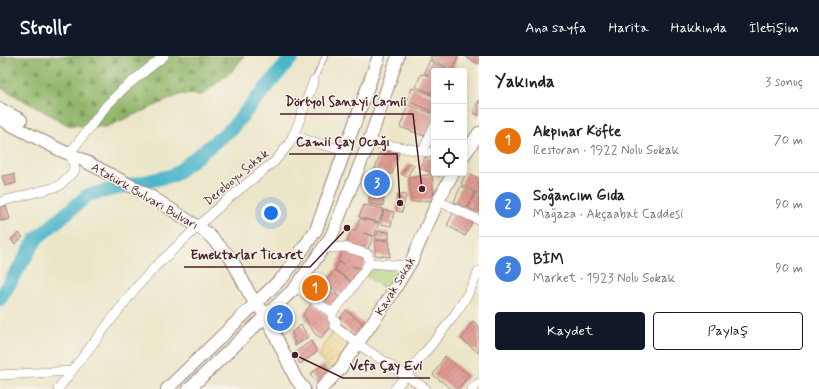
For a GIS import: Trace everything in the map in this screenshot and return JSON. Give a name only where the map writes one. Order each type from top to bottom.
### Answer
[{"type":"main road","points":[[167,389],[284,276],[316,230],[380,56]]},
{"type":"main road","points":[[189,389],[296,287],[331,237],[369,142],[398,56]]},
{"type":"main road","name":"Atatürk Bulvarı Bulvarı","points":[[0,109],[65,145],[70,152]]},
{"type":"main road","name":"Atatürk Bulvarı Bulvarı","points":[[0,119],[60,150],[70,152],[152,197],[198,227],[217,242],[231,258],[256,304],[266,316],[296,379],[304,389]]},
{"type":"main road","points":[[467,151],[479,133]]},
{"type":"main road","name":"Kavak Sokak","points":[[321,389],[339,370],[388,300],[407,266],[451,176]]},
{"type":"street","points":[[0,202],[59,186],[74,170],[70,152],[106,106],[124,88],[164,56]]},
{"type":"street","name":"Dereboyu Sokak","points":[[58,389],[135,289],[155,267],[224,202],[275,161],[293,136],[314,80]]},
{"type":"street","points":[[423,150],[431,133]]},
{"type":"street","points":[[293,136],[345,151]]},
{"type":"street","points":[[369,142],[431,152]]},
{"type":"street","points":[[438,201],[479,220]]},
{"type":"street","points":[[324,248],[345,247],[368,254],[369,263],[349,293],[332,313]]},
{"type":"street","points":[[369,263],[407,266]]},
{"type":"street","points":[[395,389],[449,324],[470,291],[479,271]]},
{"type":"street","points":[[296,287],[332,313],[332,318],[336,322],[334,325],[358,344],[406,374],[426,389]]},
{"type":"street","points":[[0,375],[71,371]]},
{"type":"street","points":[[472,389],[479,383]]},
{"type":"lane","name":"Dereboyu Sokak","points":[[314,80],[325,56]]},
{"type":"green space","points":[[0,56],[244,56],[233,70],[202,95],[182,94],[106,127],[68,125],[0,87]]},
{"type":"green space","points":[[369,269],[394,270],[398,272],[387,290],[365,275]]},
{"type":"sand","points":[[334,330],[353,346],[332,370],[319,357],[318,354]]},
{"type":"building","points":[[431,56],[458,56],[454,68],[449,68],[430,58]]},
{"type":"building","points":[[465,56],[479,56],[479,64],[473,61]]},
{"type":"building","points":[[430,60],[445,68],[431,68],[431,93],[416,87],[421,74],[428,75],[424,72]]},
{"type":"building","points":[[412,88],[431,95],[431,111],[407,101]]},
{"type":"building","points":[[479,100],[479,116],[473,112]]},
{"type":"building","points":[[408,105],[431,113],[431,129],[427,137],[400,127]]},
{"type":"building","points":[[382,148],[399,152],[392,174],[375,169]]},
{"type":"building","points":[[425,157],[431,158],[431,173],[420,168]]},
{"type":"building","points":[[409,163],[414,165],[407,177],[401,174]]},
{"type":"building","points":[[372,170],[389,176],[383,194],[365,191]]},
{"type":"building","points":[[467,173],[479,178],[479,194],[461,184],[465,176],[467,176]]},
{"type":"building","points":[[14,174],[16,183],[5,186],[2,176]]},
{"type":"building","points":[[431,174],[434,200],[411,202],[409,178]]},
{"type":"building","points":[[461,186],[475,193],[467,208],[454,202]]},
{"type":"building","points":[[475,193],[479,195],[479,213],[468,208]]},
{"type":"building","points":[[369,194],[384,196],[383,206],[369,204]]},
{"type":"building","points":[[398,194],[406,195],[402,212],[396,211]]},
{"type":"building","points":[[364,205],[384,209],[378,222],[359,217]]},
{"type":"building","points":[[6,206],[10,219],[0,221],[0,207]]},
{"type":"building","points":[[384,210],[394,212],[391,226],[380,224]]},
{"type":"building","points":[[455,210],[473,221],[465,236],[447,225]]},
{"type":"building","points":[[360,219],[379,223],[374,236],[364,233],[373,236],[367,252],[346,246],[351,230],[355,231]]},
{"type":"building","points":[[378,231],[389,232],[389,239],[375,239]]},
{"type":"building","points":[[19,233],[23,237],[15,244],[11,239]]},
{"type":"building","points":[[389,240],[390,257],[375,255],[375,241]]},
{"type":"building","points":[[344,248],[367,255],[363,269],[353,283],[335,270],[338,262],[344,264],[338,261]]},
{"type":"building","points":[[334,270],[353,283],[343,296],[325,283]]},
{"type":"building","points":[[323,285],[341,298],[332,309],[315,297]]},
{"type":"building","points":[[312,303],[335,322],[321,338],[315,334],[303,314]]},
{"type":"building","points":[[346,310],[365,325],[357,337],[338,321]]},
{"type":"building","points":[[473,321],[479,326],[479,353],[461,339]]},
{"type":"building","points":[[301,325],[308,337],[295,346],[292,332]]},
{"type":"building","points":[[311,341],[317,352],[300,364],[294,353]]},
{"type":"building","points":[[445,356],[469,375],[458,389],[452,389],[433,375]]},
{"type":"building","points":[[324,364],[330,373],[319,384],[310,374]]},
{"type":"waterway","points":[[0,299],[37,238],[88,195],[174,175],[231,129],[293,56]]},
{"type":"place","name":"BİM","points":[[377,183]]},
{"type":"place","name":"Dörtyol Sanayi Camii","points":[[422,189]]},
{"type":"place","name":"Camii Çay Ocağı","points":[[400,203]]},
{"type":"place","name":"Emektarlar Ticaret","points":[[347,228]]},
{"type":"place","name":"Akpınar Köfte","points":[[315,288]]},
{"type":"place","name":"Soğancım Gıda","points":[[280,318]]},
{"type":"place","name":"Vefa Çay Evi","points":[[295,355]]}]
